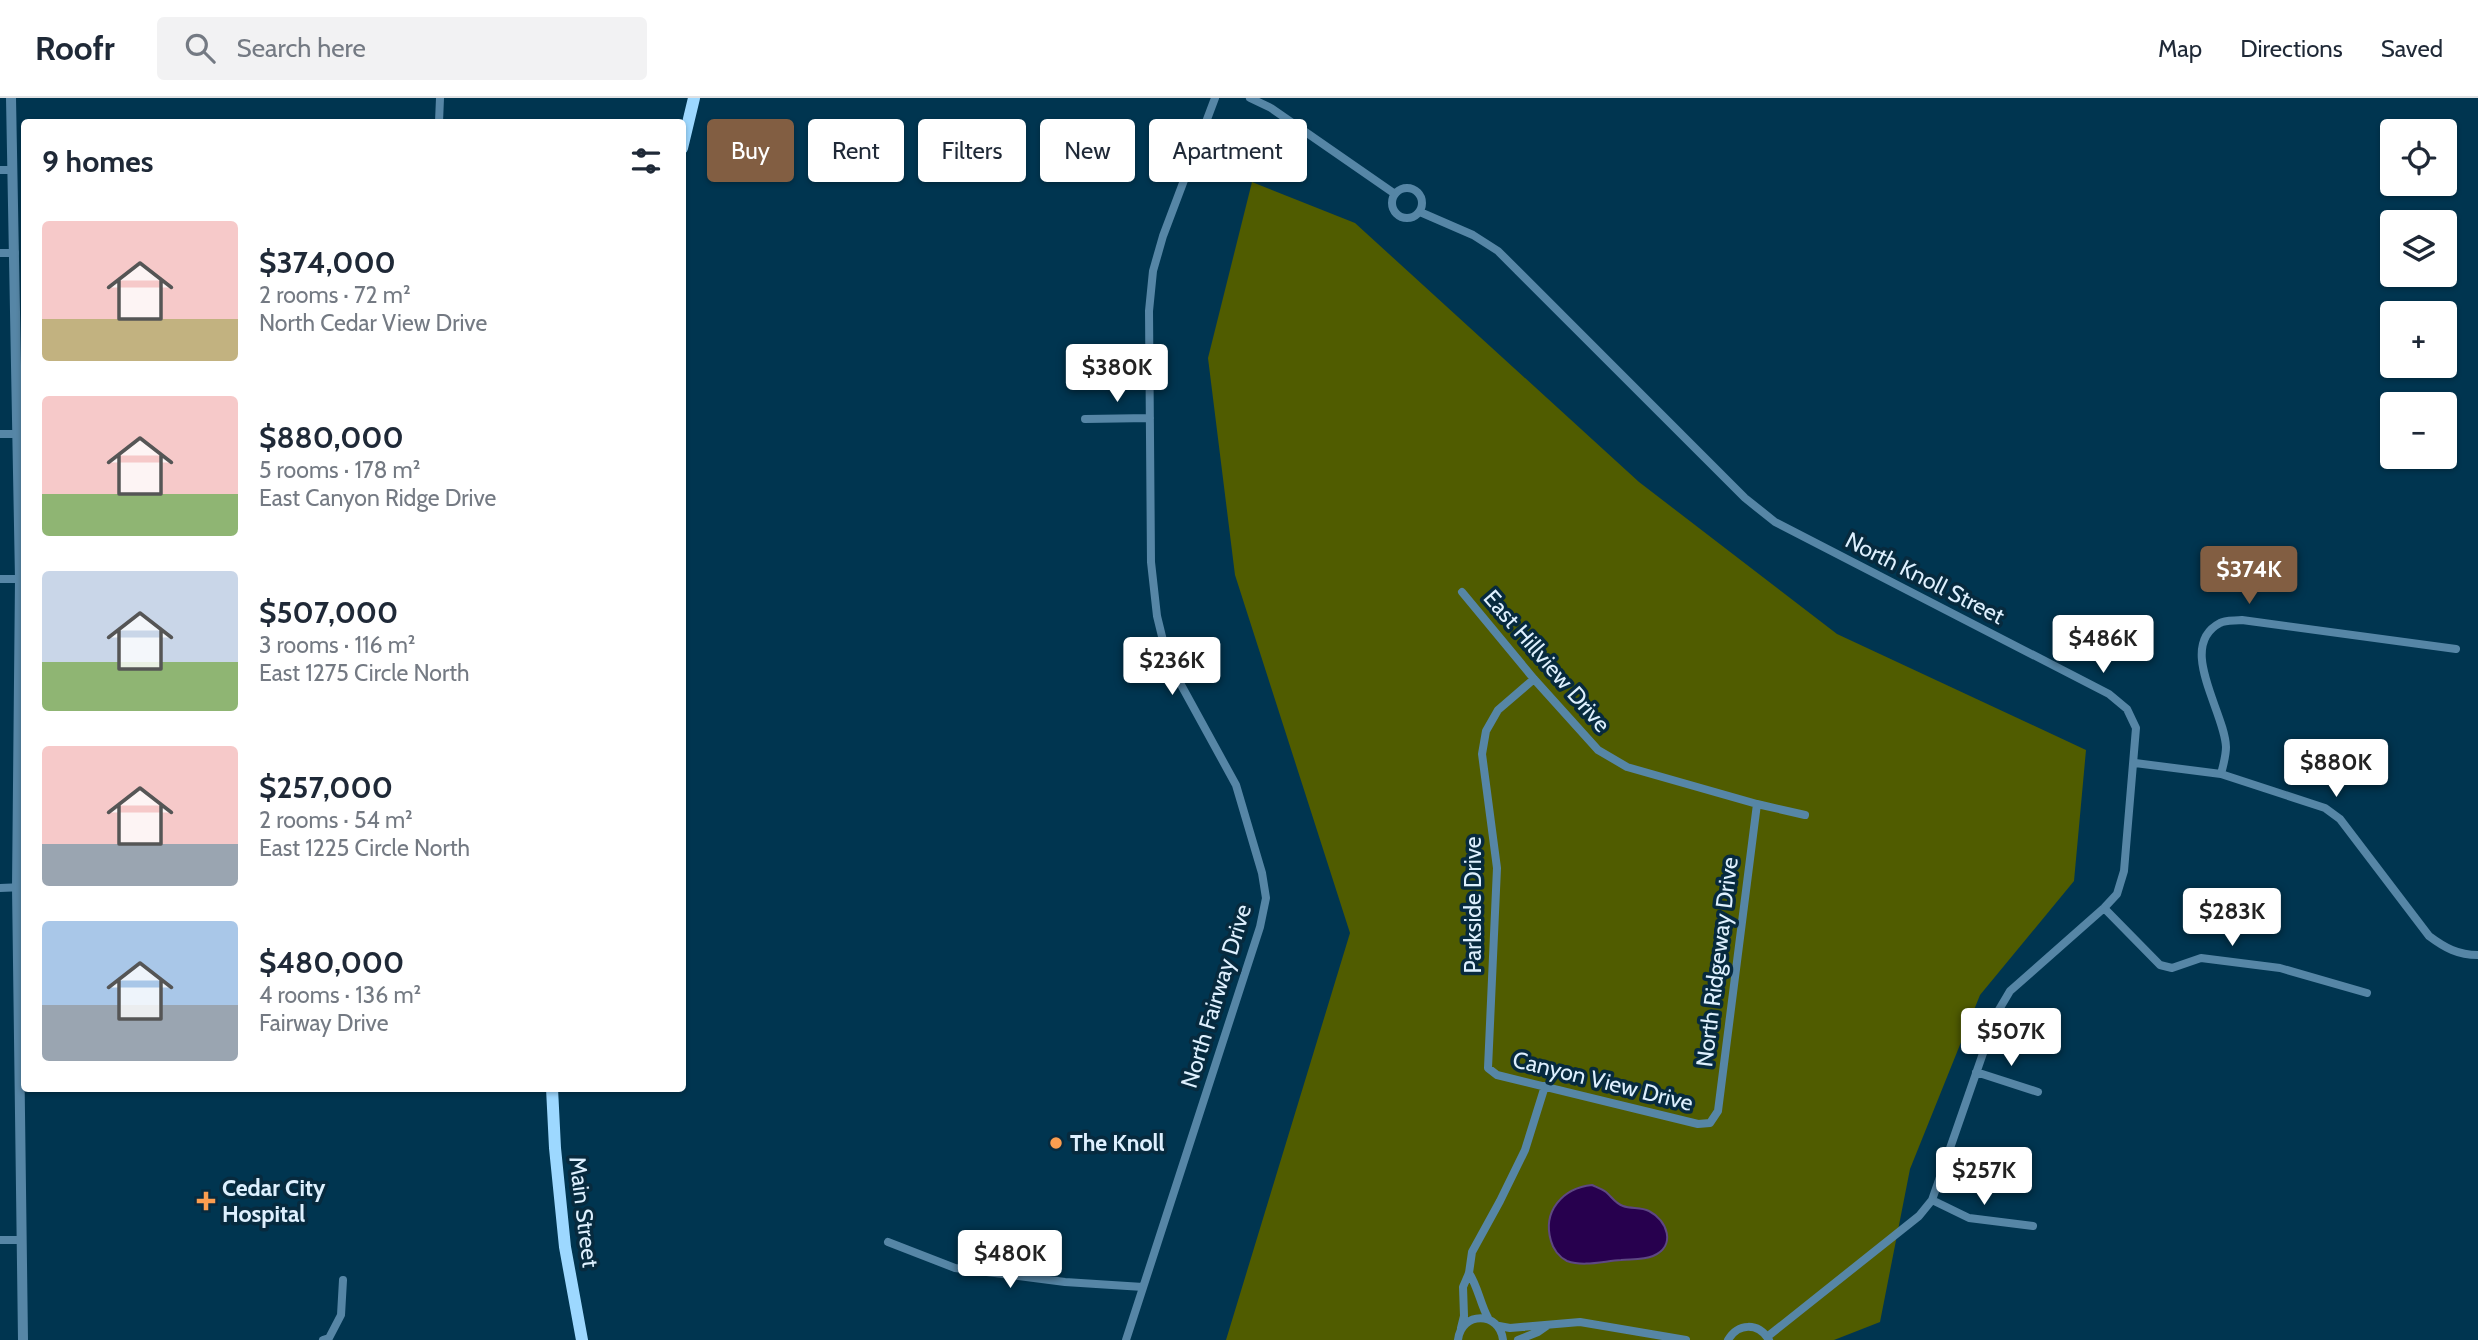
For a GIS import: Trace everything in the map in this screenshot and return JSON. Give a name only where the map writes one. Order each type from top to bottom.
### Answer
[{"type":"main road","points":[[686,131],[694,98]]},
{"type":"main road","name":"Main Street","points":[[552,1092],[565,1248],[582,1340]]},
{"type":"street","points":[[11,98],[13,170],[19,197],[15,253],[20,322],[18,434],[21,543]]},
{"type":"street","points":[[439,119],[440,98]]},
{"type":"street","name":"North Fairway Drive","points":[[1126,1340],[1260,927],[1266,898],[1262,873],[1236,785],[1168,661],[1157,616],[1151,562],[1149,311],[1153,271],[1163,236],[1215,98]]},
{"type":"street","name":"North Knoll Street","points":[[1250,98],[1271,108],[1395,194]]},
{"type":"street","points":[[0,170],[13,170]]},
{"type":"street","name":"North Knoll Street","points":[[1408,188],[1418,192],[1422,202],[1420,212],[1412,218],[1398,216],[1392,204],[1395,194],[1408,188]]},
{"type":"street","name":"North Knoll Street","points":[[1420,212],[1473,235],[1499,251],[1745,498],[1775,522],[2109,694],[2127,709],[2136,728],[2124,871],[2117,894],[2010,991],[1997,1013],[1932,1200],[1919,1216],[1768,1338],[1761,1330],[1752,1326],[1734,1331],[1728,1340]]},
{"type":"street","points":[[0,253],[15,253]]},
{"type":"street","points":[[1085,419],[1150,418]]},
{"type":"street","points":[[0,434],[18,434]]},
{"type":"street","points":[[0,579],[21,579]]},
{"type":"street","name":"East Hillview Drive","points":[[1462,592],[1534,680],[1598,750],[1627,767],[1805,815]]},
{"type":"street","points":[[2221,774],[2227,749],[2200,656],[2205,637],[2221,622],[2242,620],[2456,649]]},
{"type":"street","name":"Parkside Drive","points":[[1488,1068],[1497,868],[1482,754],[1486,731],[1498,710],[1534,680]]},
{"type":"street","points":[[2134,763],[2221,774],[2325,808],[2340,820],[2429,936],[2445,948],[2466,955],[2478,955]]},
{"type":"street","name":"North Ridgeway Drive","points":[[1710,1123],[1718,1111],[1757,804]]},
{"type":"street","points":[[0,888],[21,887]]},
{"type":"street","points":[[2104,908],[2160,965],[2172,968],[2201,958],[2280,968],[2367,993]]},
{"type":"street","name":"Canyon View Drive","points":[[1488,1068],[1497,1075],[1698,1124],[1710,1123]]},
{"type":"street","points":[[1976,1072],[2038,1092]]},
{"type":"street","points":[[1458,1340],[1464,1316],[1463,1287],[1469,1273],[1472,1252],[1525,1150],[1545,1086]]},
{"type":"street","points":[[22,1092],[23,1340]]},
{"type":"street","points":[[1932,1200],[1969,1218],[2033,1226]]},
{"type":"street","points":[[0,1240],[22,1240]]},
{"type":"street","points":[[888,1242],[955,1268],[1065,1282],[1143,1287]]},
{"type":"street","points":[[1469,1273],[1488,1318],[1499,1326],[1510,1328],[1580,1322],[1686,1340]]},
{"type":"street","points":[[323,1340],[329,1338],[341,1315],[343,1280]]},
{"type":"street","points":[[1461,1328],[1473,1318],[1488,1318]]},
{"type":"street","points":[[1518,1340],[1549,1325]]},
{"type":"street","points":[[1499,1326],[1503,1340]]},
{"type":"green space","points":[[1252,182],[1355,223],[1639,482],[1837,634],[2086,750],[2074,881],[1980,995],[1910,1169],[1880,1322],[1834,1340],[1226,1340],[1350,933],[1235,575],[1208,358]]},
{"type":"shaded area","points":[[1592,1185],[1606,1192],[1620,1205],[1646,1210],[1661,1220],[1667,1240],[1660,1252],[1646,1258],[1587,1264],[1567,1261],[1559,1255],[1552,1244],[1549,1230],[1552,1211],[1564,1196]]},
{"type":"place","name":"The Knoll","points":[[1056,1143]]},
{"type":"place","name":"Cedar City Hospital","points":[[206,1201]]}]
